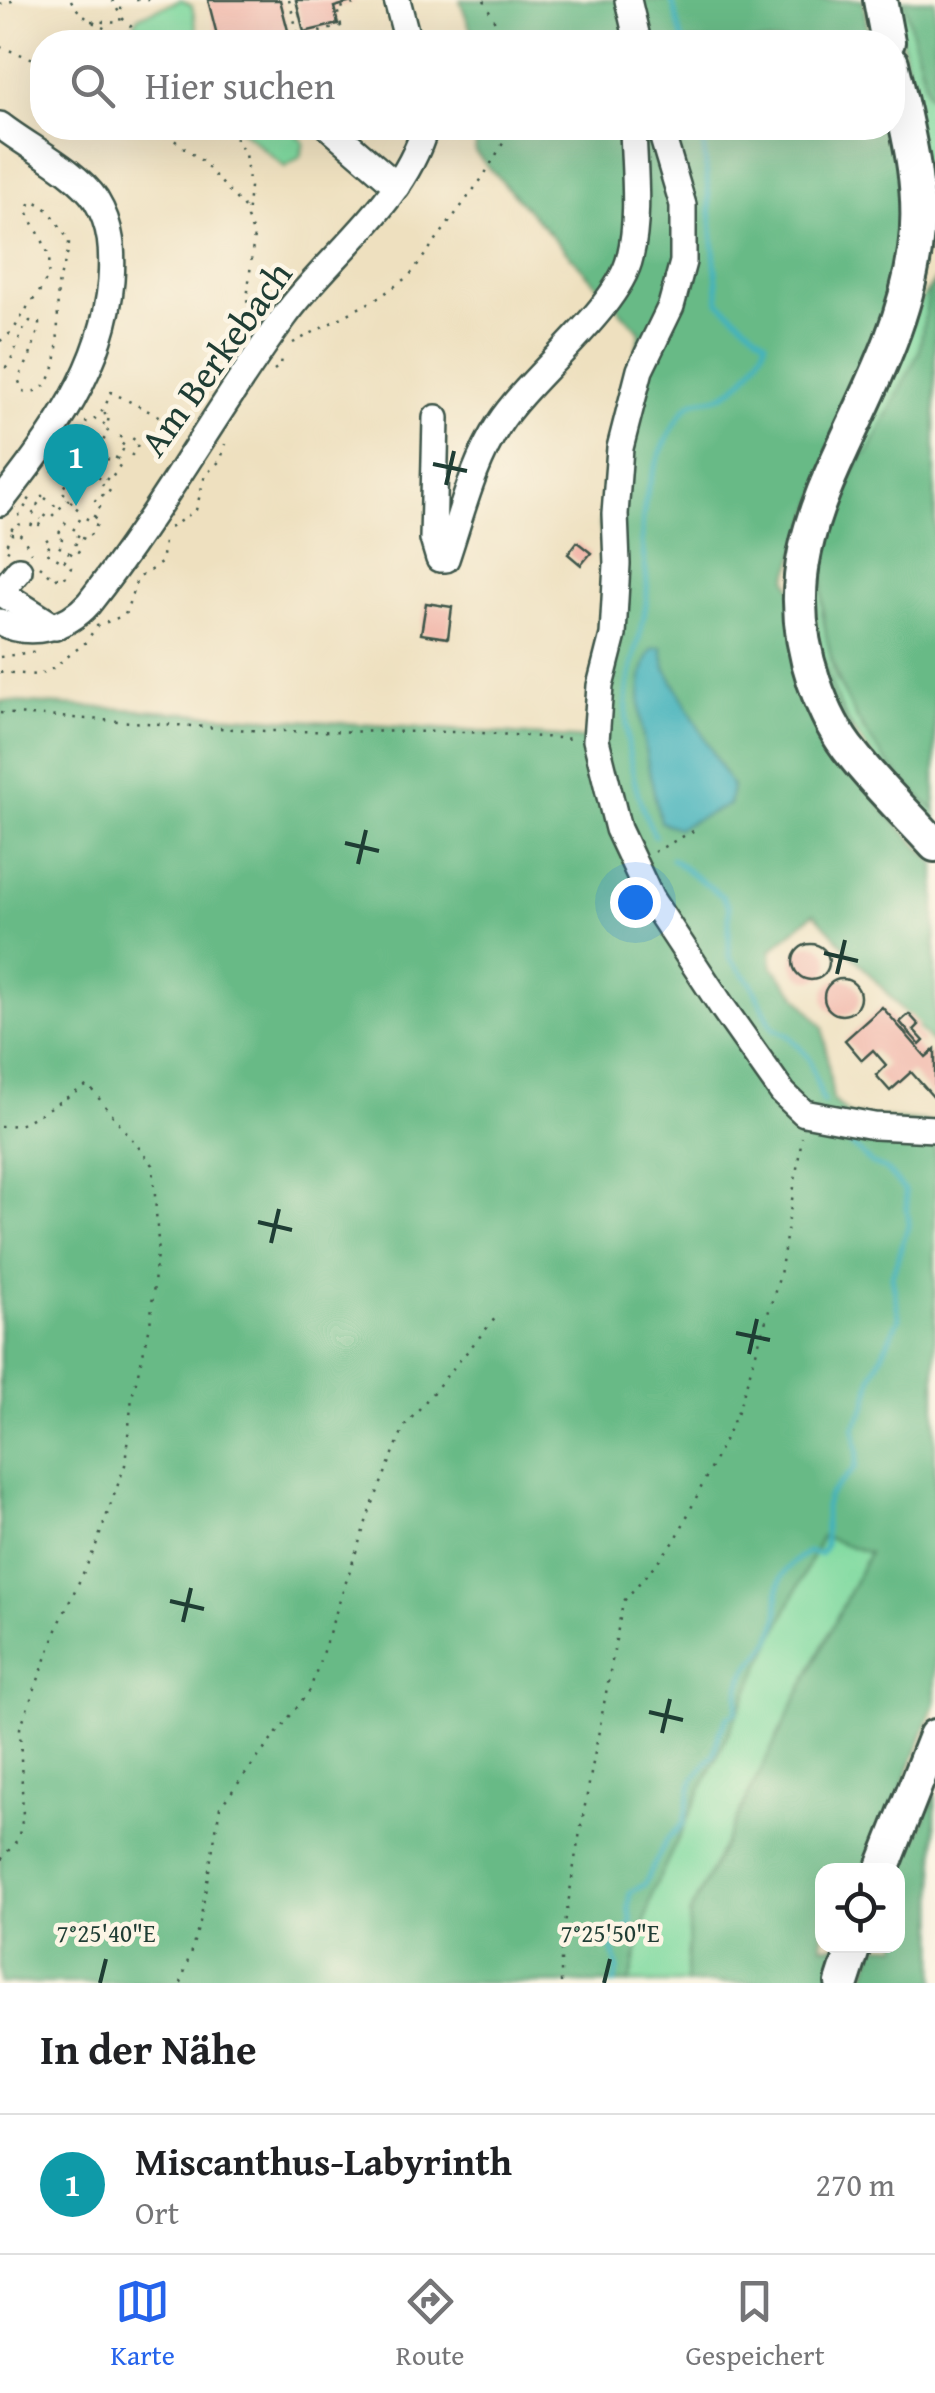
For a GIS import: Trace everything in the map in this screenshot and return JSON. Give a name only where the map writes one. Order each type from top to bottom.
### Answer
[{"type":"main road","points":[[880,0],[886,30]]},
{"type":"main road","points":[[905,121],[917,174],[916,248],[888,351],[841,452],[803,554],[799,593],[801,644],[819,696],[851,754],[935,844]]},
{"type":"main road","points":[[885,1863],[935,1736]]},
{"type":"main road","points":[[842,1983],[852,1953]]},
{"type":"lane","points":[[397,0],[405,30]]},
{"type":"lane","points":[[628,0],[635,30]]},
{"type":"lane","points":[[0,125],[94,197],[112,242],[109,302],[98,347],[59,426],[10,492]]},
{"type":"lane","points":[[344,140],[397,186]]},
{"type":"lane","name":"Am Berkebach","points":[[55,627],[70,621],[89,603],[287,312],[397,186],[420,140]]},
{"type":"lane","points":[[436,418],[433,540],[438,559],[446,559],[472,482],[499,424],[612,294],[630,260],[633,140]]},
{"type":"lane","points":[[664,140],[683,205],[683,262],[671,306],[640,370],[620,448],[614,514],[617,564],[613,635],[600,686],[596,740],[618,828],[651,899],[783,1093],[804,1114],[874,1126],[935,1130]]},
{"type":"lane","points":[[24,559],[0,592],[55,627]]},
{"type":"lane","points":[[0,622],[10,628],[55,627]]},
{"type":"path","points":[[0,4],[16,0]]},
{"type":"path","points":[[72,0],[78,12],[110,30]]},
{"type":"path","points":[[112,0],[135,30]]},
{"type":"path","points":[[90,21],[116,25],[122,18],[122,0]]},
{"type":"path","points":[[136,0],[152,0]]},
{"type":"path","points":[[289,0],[296,30]]},
{"type":"path","points":[[343,30],[338,9],[368,0]]},
{"type":"path","points":[[484,0],[499,30]]},
{"type":"path","points":[[329,30],[342,26]]},
{"type":"path","points":[[0,47],[30,58]]},
{"type":"path","points":[[174,140],[202,161],[247,211]]},
{"type":"path","points":[[292,344],[380,298],[410,274],[483,177],[505,140]]},
{"type":"path","points":[[0,341],[16,330],[27,307],[43,290],[52,264],[49,250],[27,211],[31,202],[41,203],[69,241],[58,290],[56,362],[39,390],[22,391],[18,379],[30,359],[39,328],[38,323],[30,322],[21,332],[8,367],[0,373]]},
{"type":"path","points":[[91,458],[71,443],[86,420],[90,422],[104,409],[111,392],[188,431]]},
{"type":"path","points":[[80,488],[92,470],[86,465],[102,450],[98,448],[108,432],[102,427],[106,420],[104,409]]},
{"type":"path","points":[[106,420],[116,422]]},
{"type":"path","points":[[77,434],[89,442],[95,434],[92,432]]},
{"type":"path","points":[[117,458],[125,446],[118,441],[121,436]]},
{"type":"path","points":[[123,450],[132,455],[139,442],[132,438]]},
{"type":"path","points":[[60,510],[35,490],[50,469],[60,474],[85,440]]},
{"type":"path","points":[[65,451],[73,456]]},
{"type":"path","points":[[97,481],[100,476],[110,481],[122,462],[110,456],[106,462],[98,456]]},
{"type":"path","points":[[31,526],[60,510],[70,498],[61,491],[73,472],[66,466]]},
{"type":"path","points":[[88,475],[110,490],[94,502],[100,507],[94,516],[91,521],[82,516],[72,532],[87,540],[99,521],[94,516]]},
{"type":"path","points":[[10,492],[37,505],[44,497]]},
{"type":"path","points":[[10,492],[42,520]]},
{"type":"path","points":[[10,492],[21,524],[11,528]]},
{"type":"path","points":[[68,500],[78,507],[75,511]]},
{"type":"path","points":[[74,527],[66,520],[57,536],[62,539],[58,546],[75,556],[80,549],[75,545],[80,537]]},
{"type":"path","points":[[11,528],[22,538],[24,559]]},
{"type":"path","points":[[11,528],[4,548],[55,580],[58,576],[64,580],[72,566],[45,552],[49,547],[44,542],[48,539]]},
{"type":"path","points":[[22,538],[30,536]]},
{"type":"path","points":[[64,562],[70,553]]},
{"type":"path","points":[[0,712],[264,730],[468,732],[596,740]]},
{"type":"path","points":[[634,864],[696,829]]},
{"type":"path","points":[[0,1126],[20,1125],[88,1085],[153,1165],[158,1242],[150,1326],[132,1397],[126,1465],[96,1548],[60,1622],[20,1728],[23,1817],[18,1839],[0,1861]]},
{"type":"path","points":[[561,1983],[561,1950],[575,1858],[623,1602],[675,1540],[737,1414],[780,1275],[804,1114]]},
{"type":"path","points":[[180,1983],[200,1922],[220,1807],[310,1690],[369,1513],[404,1426],[497,1316]]},
{"type":"green space","points":[[181,0],[192,6],[197,30],[131,30],[139,16]]},
{"type":"green space","points":[[460,0],[863,0],[868,30],[471,30]]},
{"type":"green space","points":[[896,0],[904,0],[928,94],[935,100],[935,231],[930,228],[905,60],[905,30],[900,30]]},
{"type":"green space","points":[[904,0],[935,0],[935,100],[928,94]]},
{"type":"green space","points":[[253,140],[301,140],[300,157],[285,167]]},
{"type":"green space","points":[[476,140],[895,140],[900,161],[903,233],[888,310],[787,578],[883,809],[935,863],[935,1046],[814,913],[771,950],[772,966],[823,1027],[833,1100],[849,1115],[935,1123],[935,1703],[873,1863],[815,1863],[815,1953],[840,1953],[830,1983],[686,1983],[690,1913],[869,1553],[822,1536],[653,1891],[629,1983],[0,1983],[0,701],[591,739],[612,587],[600,525],[640,332],[475,152]]},
{"type":"green space","points":[[935,280],[929,291],[919,352],[869,452],[858,460],[832,529],[822,615],[834,675],[862,728],[912,790],[935,811],[935,825],[874,757],[843,712],[821,647],[814,579],[831,512],[921,300]]},
{"type":"green space","points":[[935,281],[935,811],[876,748],[854,713],[837,676],[826,637],[822,596],[826,554],[838,511],[858,463],[869,451],[919,352],[929,290]]},
{"type":"green space","points":[[822,1536],[869,1552],[690,1913],[686,1983],[629,1983],[653,1891]]},
{"type":"green space","points":[[935,1793],[935,1983],[863,1983],[872,1953],[905,1953],[905,1868]]},
{"type":"water","points":[[662,647],[665,667],[732,787],[729,805],[678,828],[660,822],[642,734],[644,668],[652,649]]},
{"type":"building","points":[[208,0],[280,0],[288,30],[216,30]]},
{"type":"building","points":[[296,0],[355,0],[334,7],[338,24],[304,30]]},
{"type":"building","points":[[577,542],[591,553],[581,565],[568,554]]},
{"type":"building","points":[[426,603],[452,607],[448,638],[421,634]]},
{"type":"building","points":[[811,944],[824,949],[829,962],[824,975],[811,980],[798,975],[793,962],[798,949]]},
{"type":"building","points":[[842,979],[855,984],[860,997],[855,1010],[842,1015],[829,1010],[824,997],[829,984]]},
{"type":"building","points":[[882,1007],[926,1057],[935,1049],[935,1099],[911,1072],[890,1091],[876,1075],[886,1065],[873,1050],[862,1060],[845,1040]]},
{"type":"building","points":[[909,1014],[919,1025],[914,1030],[924,1041],[920,1045],[900,1022]]},
{"type":"waterway","points":[[672,0],[680,30]]},
{"type":"waterway","points":[[655,836],[635,783],[627,726],[628,688],[646,603],[642,522],[648,490],[665,444],[686,408],[696,401],[725,394],[739,384],[766,341],[719,302],[703,140]]},
{"type":"waterway","points":[[672,859],[722,896],[729,907],[729,957],[751,983],[773,1028],[789,1036],[809,1058],[823,1102]]},
{"type":"waterway","points":[[614,1983],[618,1970],[612,1946],[632,1922],[628,1908],[630,1892],[644,1885],[666,1841],[683,1824],[693,1780],[714,1754],[728,1717],[736,1712],[745,1673],[773,1635],[780,1581],[794,1562],[808,1552],[820,1554],[825,1546],[825,1506],[829,1495],[855,1468],[858,1452],[854,1428],[866,1406],[872,1376],[899,1318],[892,1276],[909,1223],[905,1191],[885,1169],[871,1163],[837,1131]]},
{"type":"place","name":"Miscanthus-Labyrinth","points":[[76,506]]}]
